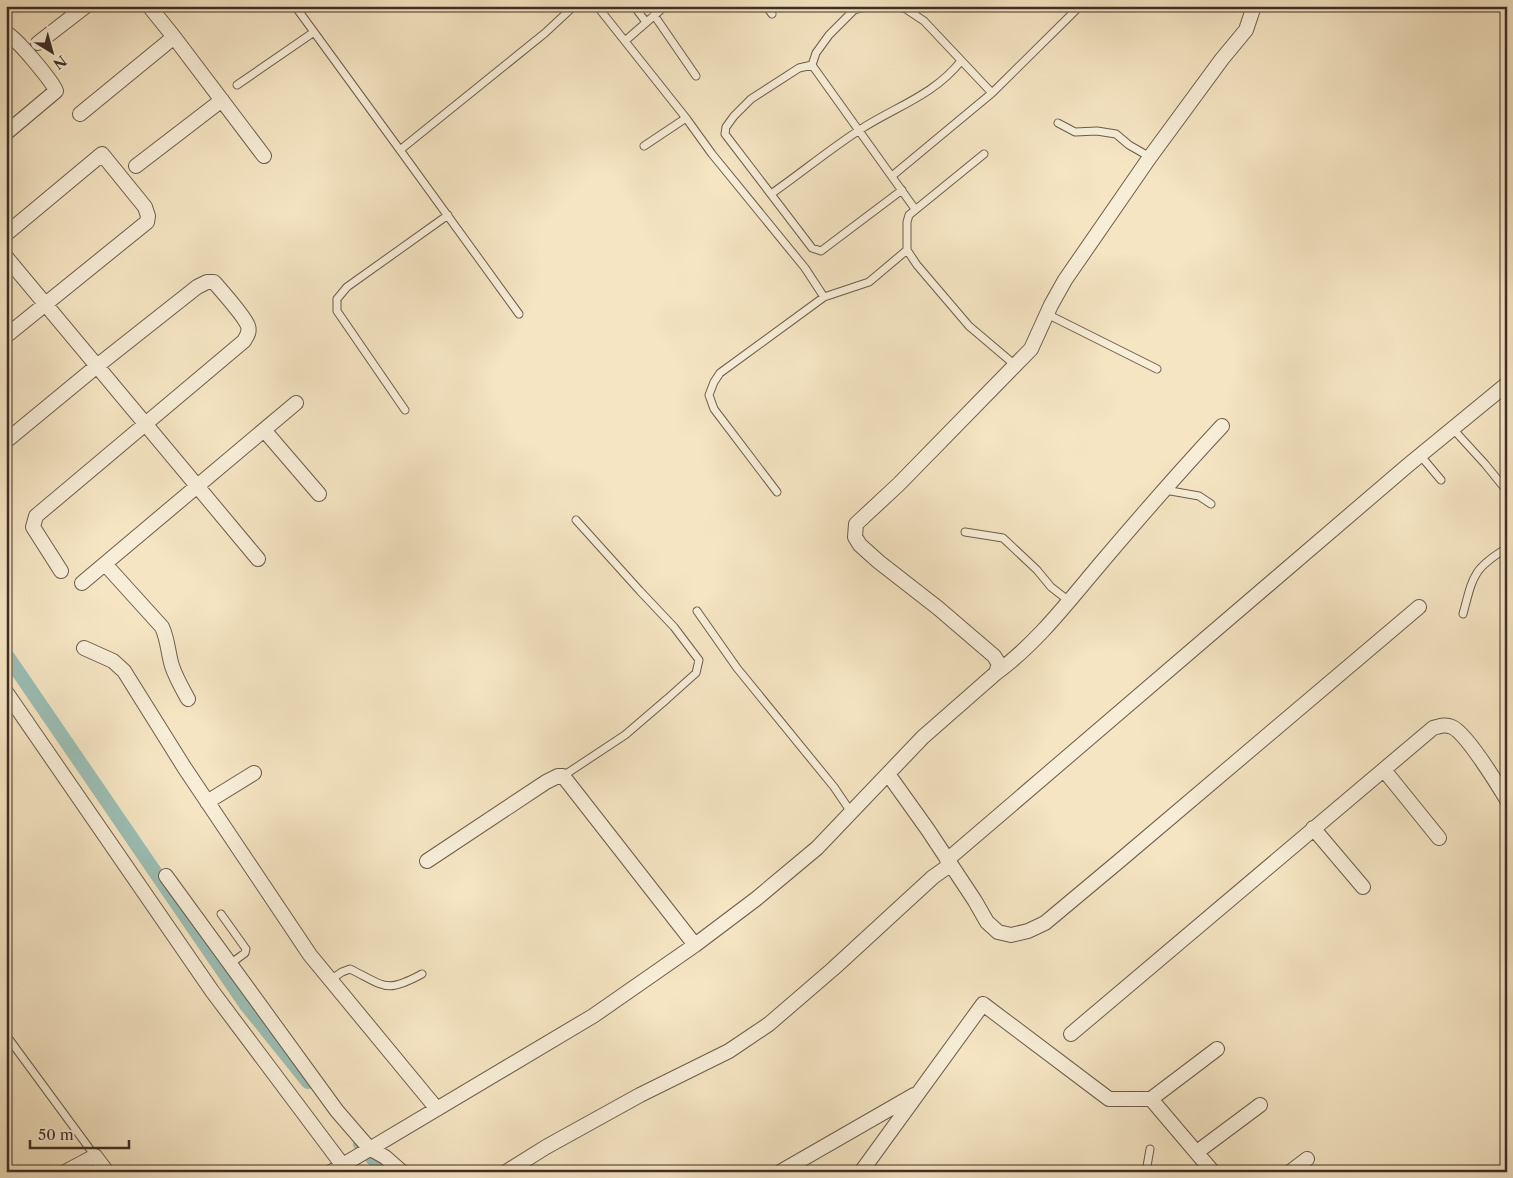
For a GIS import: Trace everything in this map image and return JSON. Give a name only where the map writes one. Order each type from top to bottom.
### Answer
[{"type":"street","points":[[38,43],[86,6]]},
{"type":"street","points":[[149,6],[264,156]]},
{"type":"street","points":[[996,673],[999,664],[994,656],[860,545],[855,537],[856,524],[899,484],[1031,349],[1065,280],[1150,157],[1222,59],[1246,30],[1254,6]]},
{"type":"street","points":[[6,33],[10,34],[20,45],[56,91],[6,133]]},
{"type":"street","points":[[80,114],[174,37]]},
{"type":"street","points":[[136,166],[222,100]]},
{"type":"street","points":[[6,234],[102,154],[145,207],[148,216],[147,222],[6,336]]},
{"type":"street","points":[[6,257],[258,559]]},
{"type":"street","points":[[6,440],[97,366],[207,282],[214,282],[248,326],[249,333],[244,341],[36,516],[33,527],[61,571]]},
{"type":"street","points":[[506,1172],[546,1147],[729,1051],[769,1024],[834,968],[949,862],[1420,455],[1507,384]]},
{"type":"street","points":[[82,583],[296,404]]},
{"type":"street","points":[[6,692],[212,991],[309,1118],[342,1167],[368,1149],[593,1016],[695,945],[756,899],[817,848],[923,737],[1021,653],[1052,622],[1164,490],[1222,426]]},
{"type":"street","points":[[264,430],[319,494]]},
{"type":"street","points":[[106,564],[162,627],[167,637],[176,677],[188,699]]},
{"type":"street","points":[[888,774],[910,803],[987,922],[998,932],[1011,935],[1028,932],[1045,923],[1420,607]]},
{"type":"street","points":[[84,648],[113,661],[124,671],[207,802],[310,955],[437,1108]]},
{"type":"street","points":[[1071,1034],[1433,728],[1443,725],[1453,727],[1463,737],[1507,800]]},
{"type":"street","points":[[1384,770],[1439,838]]},
{"type":"street","points":[[207,802],[254,773]]},
{"type":"street","points":[[427,861],[546,782],[558,776],[563,776],[695,945]]},
{"type":"street","points":[[1313,828],[1363,887]]},
{"type":"street","points":[[166,876],[337,1111],[368,1149],[385,1157],[402,1172]]},
{"type":"street","points":[[861,1172],[983,1004],[1109,1099],[1152,1099],[1217,1049]]},
{"type":"street","points":[[780,1172],[918,1092]]},
{"type":"street","points":[[1152,1099],[1213,1172]]},
{"type":"street","points":[[1197,1152],[1260,1105]]},
{"type":"street","points":[[64,1172],[95,1156],[107,1172]]},
{"type":"street","points":[[1290,1172],[1307,1158]]},
{"type":"lane","points":[[295,6],[519,314]]},
{"type":"lane","points":[[400,150],[545,33],[574,6]]},
{"type":"lane","points":[[597,6],[686,118],[712,154],[805,268],[824,297]]},
{"type":"lane","points":[[634,6],[646,22]]},
{"type":"lane","points":[[625,41],[665,6]]},
{"type":"lane","points":[[766,6],[772,14]]},
{"type":"lane","points":[[812,65],[816,53],[829,35],[854,10],[870,6]]},
{"type":"lane","points":[[895,6],[906,9],[924,21],[992,94]]},
{"type":"lane","points":[[892,176],[992,94],[1080,6]]},
{"type":"lane","points":[[654,15],[696,76]]},
{"type":"lane","points":[[237,85],[314,32]]},
{"type":"lane","points":[[771,194],[859,130],[922,96],[944,79],[961,61]]},
{"type":"lane","points":[[812,65],[915,209]]},
{"type":"lane","points":[[812,65],[799,68],[751,99],[734,116],[726,127],[725,134],[812,248],[817,251],[821,251],[902,190]]},
{"type":"lane","points":[[644,146],[686,118]]},
{"type":"lane","points":[[1058,123],[1072,132],[1097,131],[1116,134],[1129,145],[1150,157]]},
{"type":"lane","points":[[984,154],[909,215],[907,222],[907,250],[917,265],[969,326],[1015,365]]},
{"type":"lane","points":[[404,410],[338,311],[337,299],[347,287],[448,215]]},
{"type":"lane","points":[[777,492],[714,409],[709,395],[714,382],[720,373],[824,297],[869,282],[907,250]]},
{"type":"lane","points":[[1047,314],[1157,369]]},
{"type":"lane","points":[[1453,429],[1507,491]]},
{"type":"lane","points":[[1420,455],[1441,480]]},
{"type":"lane","points":[[1164,490],[1199,496],[1211,504]]},
{"type":"lane","points":[[563,776],[624,735],[667,699],[696,673],[699,660],[674,627],[576,520]]},
{"type":"lane","points":[[965,532],[1003,538],[1051,587],[1069,601]]},
{"type":"lane","points":[[1463,614],[1474,577],[1486,561],[1507,548]]},
{"type":"lane","points":[[697,611],[737,668],[834,787],[851,812]]},
{"type":"lane","points":[[221,914],[246,949],[245,954],[230,964]]},
{"type":"lane","points":[[330,980],[350,969],[375,983],[388,987],[404,984],[422,974]]},
{"type":"lane","points":[[6,1035],[95,1156]]},
{"type":"lane","points":[[1146,1171],[1150,1149]]},
{"type":"waterway","points":[[6,654],[246,1005],[308,1082]]},
{"type":"waterway","points":[[360,1144],[384,1172]]}]
